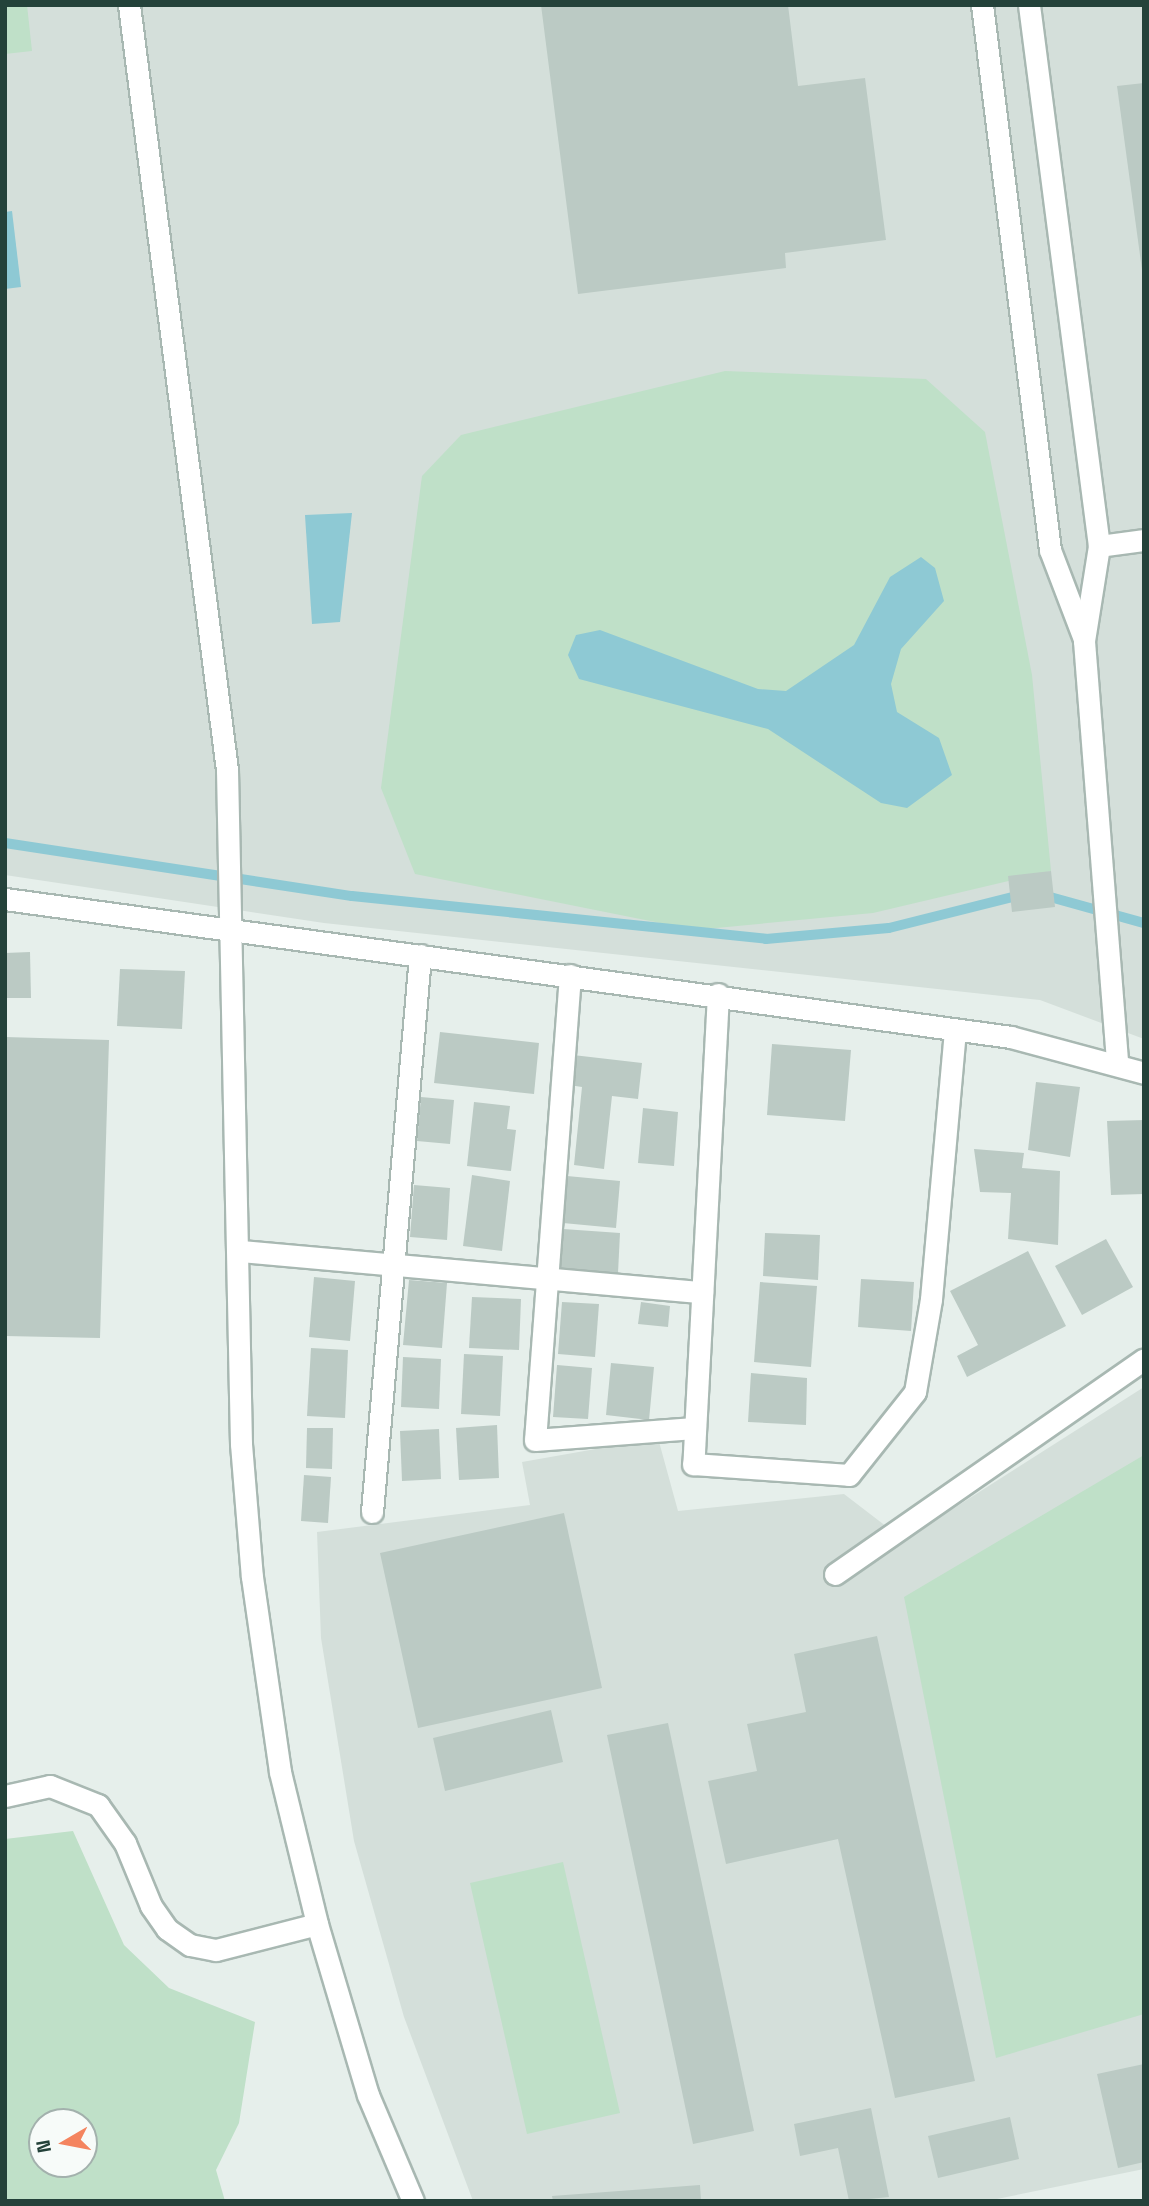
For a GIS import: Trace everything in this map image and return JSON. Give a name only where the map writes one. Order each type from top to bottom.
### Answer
[{"type":"street","points":[[129,5],[227,770],[240,1251],[241,1444],[252,1577],[280,1772],[317,1924],[368,2095],[408,2199]]},
{"type":"street","points":[[982,5],[1050,550],[1084,641]]},
{"type":"street","points":[[1029,5],[1099,546],[1084,641],[1117,1064]]},
{"type":"street","points":[[1099,546],[1144,540]]},
{"type":"street","points":[[5,899],[718,994],[955,1031],[1117,1064],[1144,1073]]},
{"type":"street","points":[[372,1512],[421,955]]},
{"type":"street","points":[[570,975],[535,1440],[694,1428]]},
{"type":"street","points":[[718,994],[693,1464],[849,1475],[915,1392],[931,1299],[955,1031]]},
{"type":"street","points":[[240,1251],[394,1268],[702,1292]]},
{"type":"street","points":[[835,1574],[1144,1359]]},
{"type":"street","points":[[5,1796],[50,1786],[98,1805],[125,1843],[151,1906],[167,1929],[190,1945],[216,1950],[317,1924]]},
{"type":"shaded area","points":[[5,5],[1144,5],[1144,1039],[1040,1000],[324,923],[5,875]]},
{"type":"shaded area","points":[[1144,1387],[1144,2169],[987,2201],[473,2201],[404,2017],[354,1841],[321,1638],[317,1532],[530,1505],[522,1462],[658,1438],[678,1511],[844,1494],[904,1540]]},
{"type":"green space","points":[[5,5],[27,5],[32,51],[5,54]]},
{"type":"green space","points":[[725,371],[926,379],[985,432],[1032,675],[1051,871],[873,913],[695,930],[415,874],[381,788],[422,476],[461,435]]},
{"type":"green space","points":[[1144,1455],[1144,2014],[996,2058],[904,1597]]},
{"type":"green space","points":[[73,1831],[124,1945],[169,1988],[255,2022],[239,2123],[216,2170],[225,2201],[5,2201],[5,1839]]},
{"type":"green space","points":[[563,1862],[620,2113],[527,2134],[470,1883]]},
{"type":"water","points":[[12,211],[21,287],[5,289],[5,212]]},
{"type":"water","points":[[352,513],[340,622],[312,624],[305,515]]},
{"type":"water","points":[[921,557],[935,568],[944,601],[901,649],[891,684],[897,712],[939,738],[952,775],[907,808],[881,803],[768,729],[579,679],[568,655],[576,635],[600,630],[758,689],[786,691],[854,645],[890,577]]},
{"type":"building","points":[[541,5],[788,5],[798,86],[865,78],[886,240],[785,253],[786,268],[578,294]]},
{"type":"building","points":[[1144,83],[1144,270],[1142,270],[1117,86]]},
{"type":"building","points":[[1051,871],[1055,907],[1012,912],[1008,876]]},
{"type":"building","points":[[30,952],[31,998],[5,998],[5,953]]},
{"type":"building","points":[[120,969],[185,971],[182,1029],[117,1026]]},
{"type":"building","points":[[440,1032],[539,1043],[534,1094],[434,1083]]},
{"type":"building","points":[[5,1037],[109,1040],[100,1338],[5,1336]]},
{"type":"building","points":[[772,1044],[851,1050],[845,1121],[767,1115]]},
{"type":"building","points":[[573,1055],[642,1063],[638,1099],[612,1096],[604,1169],[574,1165],[582,1087],[569,1085]]},
{"type":"building","points":[[1036,1082],[1080,1087],[1070,1157],[1028,1150]]},
{"type":"building","points":[[421,1097],[454,1100],[450,1144],[417,1141]]},
{"type":"building","points":[[474,1102],[510,1106],[507,1129],[516,1130],[511,1171],[467,1166]]},
{"type":"building","points":[[643,1108],[678,1112],[674,1166],[638,1163]]},
{"type":"building","points":[[1144,1120],[1144,1194],[1111,1195],[1107,1121]]},
{"type":"building","points":[[974,1149],[1024,1153],[1022,1168],[1060,1171],[1058,1245],[1008,1239],[1011,1193],[980,1192]]},
{"type":"building","points":[[472,1175],[510,1181],[502,1251],[463,1246]]},
{"type":"building","points":[[567,1176],[620,1181],[616,1228],[563,1223]]},
{"type":"building","points":[[414,1185],[450,1188],[447,1240],[410,1237]]},
{"type":"building","points":[[563,1229],[620,1233],[618,1273],[559,1269]]},
{"type":"building","points":[[765,1233],[820,1235],[818,1280],[763,1276]]},
{"type":"building","points":[[1106,1239],[1133,1287],[1082,1315],[1055,1266]]},
{"type":"building","points":[[1028,1251],[1066,1326],[967,1377],[957,1356],[978,1345],[950,1291]]},
{"type":"building","points":[[314,1277],[355,1281],[350,1341],[309,1337]]},
{"type":"building","points":[[861,1279],[914,1282],[911,1331],[858,1327]]},
{"type":"building","points":[[409,1280],[447,1283],[442,1348],[403,1345]]},
{"type":"building","points":[[760,1282],[817,1286],[811,1367],[754,1362]]},
{"type":"building","points":[[472,1297],[521,1299],[519,1350],[469,1348]]},
{"type":"building","points":[[562,1302],[599,1304],[595,1357],[558,1354]]},
{"type":"building","points":[[641,1302],[670,1306],[668,1327],[638,1324]]},
{"type":"building","points":[[311,1348],[348,1350],[345,1418],[307,1416]]},
{"type":"building","points":[[464,1354],[503,1356],[500,1416],[461,1414]]},
{"type":"building","points":[[403,1357],[441,1359],[439,1409],[401,1407]]},
{"type":"building","points":[[611,1363],[654,1367],[649,1420],[606,1415]]},
{"type":"building","points":[[557,1365],[592,1368],[588,1419],[553,1417]]},
{"type":"building","points":[[751,1373],[807,1378],[806,1425],[748,1422]]},
{"type":"building","points":[[497,1425],[499,1478],[459,1480],[456,1428]]},
{"type":"building","points":[[307,1428],[333,1428],[332,1469],[306,1468]]},
{"type":"building","points":[[439,1429],[441,1479],[402,1481],[400,1431]]},
{"type":"building","points":[[304,1475],[331,1477],[328,1523],[301,1521]]},
{"type":"building","points":[[564,1513],[602,1688],[418,1728],[380,1553]]},
{"type":"building","points":[[877,1636],[975,2081],[895,2098],[838,1839],[726,1864],[708,1781],[757,1771],[747,1724],[806,1712],[794,1654]]},
{"type":"building","points":[[551,1710],[563,1762],[445,1791],[433,1738]]},
{"type":"building","points":[[668,1723],[754,2131],[693,2144],[607,1735]]},
{"type":"building","points":[[1144,2064],[1144,2162],[1118,2168],[1097,2074]]},
{"type":"building","points":[[871,2108],[889,2197],[849,2201],[838,2148],[800,2156],[794,2124]]},
{"type":"building","points":[[1010,2117],[1019,2159],[938,2178],[928,2136]]},
{"type":"building","points":[[700,2185],[701,2201],[553,2201],[552,2196]]},
{"type":"waterway","points":[[5,843],[352,896],[766,939],[889,928],[1024,894]]},
{"type":"waterway","points":[[1043,895],[1144,923]]}]
